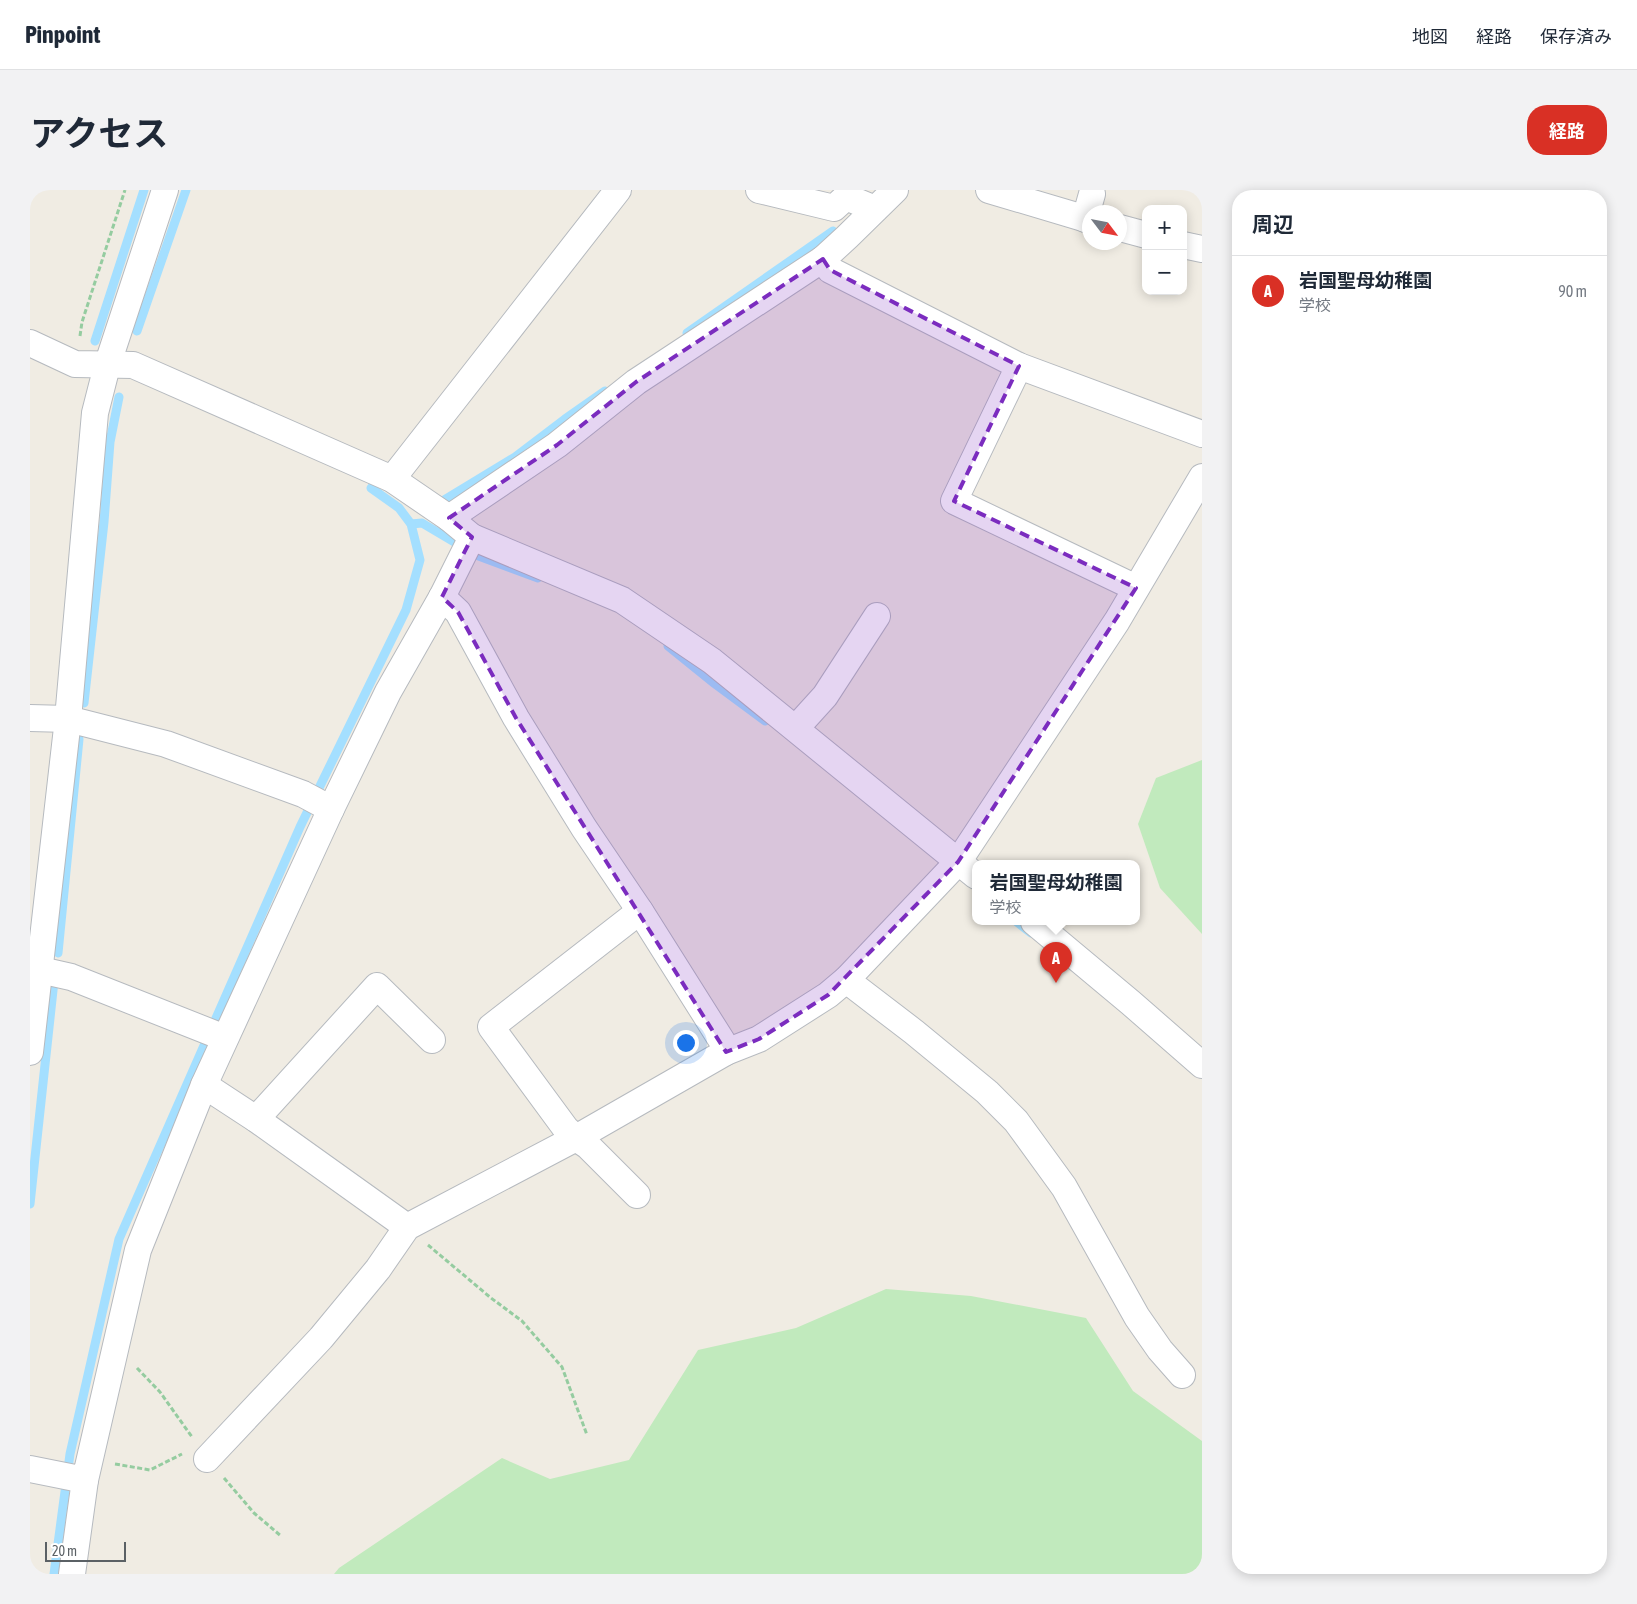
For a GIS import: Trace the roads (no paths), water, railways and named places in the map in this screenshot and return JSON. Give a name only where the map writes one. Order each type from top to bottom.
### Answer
[{"type":"street","points":[[30,1052],[68,719],[95,413],[107,366],[165,190]]},
{"type":"street","points":[[392,479],[618,190]]},
{"type":"street","points":[[759,190],[834,208],[848,193],[875,209]]},
{"type":"street","points":[[449,518],[557,445],[636,382],[823,259],[895,190]]},
{"type":"street","points":[[989,190],[1082,210]]},
{"type":"street","points":[[1127,230],[1142,234]]},
{"type":"street","points":[[1187,246],[1202,249]]},
{"type":"street","points":[[823,259],[830,270],[1019,366],[1202,434]]},
{"type":"street","points":[[30,343],[75,364],[133,365],[392,479],[449,518],[468,545],[622,600],[712,660],[967,869],[828,995],[759,1039],[726,1052],[576,1138],[407,1227],[378,1269],[321,1338],[199,1454]]},
{"type":"street","points":[[1019,366],[954,501],[1136,588]]},
{"type":"street","points":[[972,860],[1202,477]]},
{"type":"street","points":[[72,1574],[67,1472],[138,1250],[319,803],[388,692],[442,598],[468,545]]},
{"type":"street","points":[[442,598],[458,612],[516,718],[584,828],[640,911],[722,1041],[726,1052]]},
{"type":"street","points":[[796,728],[825,696],[877,616]]},
{"type":"street","points":[[30,718],[68,719],[166,744],[319,803]]},
{"type":"street","points":[[637,1195],[588,1146],[576,1138],[554,1113],[491,1027],[640,911]]},
{"type":"street","points":[[1038,925],[1131,1002],[1202,1065]]},
{"type":"street","points":[[40,970],[71,977],[223,1037]]},
{"type":"street","points":[[847,979],[987,1092],[1016,1121],[1064,1187],[1137,1317],[1160,1350],[1182,1375]]},
{"type":"street","points":[[256,1119],[377,986],[432,1040]]},
{"type":"street","points":[[204,1085],[256,1119],[407,1227]]},
{"type":"waterway","points":[[95,341],[144,190]]},
{"type":"waterway","points":[[137,331],[186,190]]},
{"type":"waterway","points":[[687,333],[833,231]]},
{"type":"waterway","points":[[444,500],[515,457],[605,391]]},
{"type":"waterway","points":[[84,703],[104,522],[110,442],[119,397]]},
{"type":"waterway","points":[[54,1574],[70,1454],[119,1239],[300,827],[406,610],[420,560],[411,524],[399,508],[371,488]]},
{"type":"waterway","points":[[411,524],[422,523],[476,555],[538,578]]},
{"type":"waterway","points":[[668,646],[765,721]]},
{"type":"waterway","points":[[58,953],[79,739]]},
{"type":"waterway","points":[[1021,925],[1031,933]]},
{"type":"waterway","points":[[30,1204],[54,981]]},
{"type":"place","name":"岩国聖母幼稚園","points":[[1056,983]]}]
